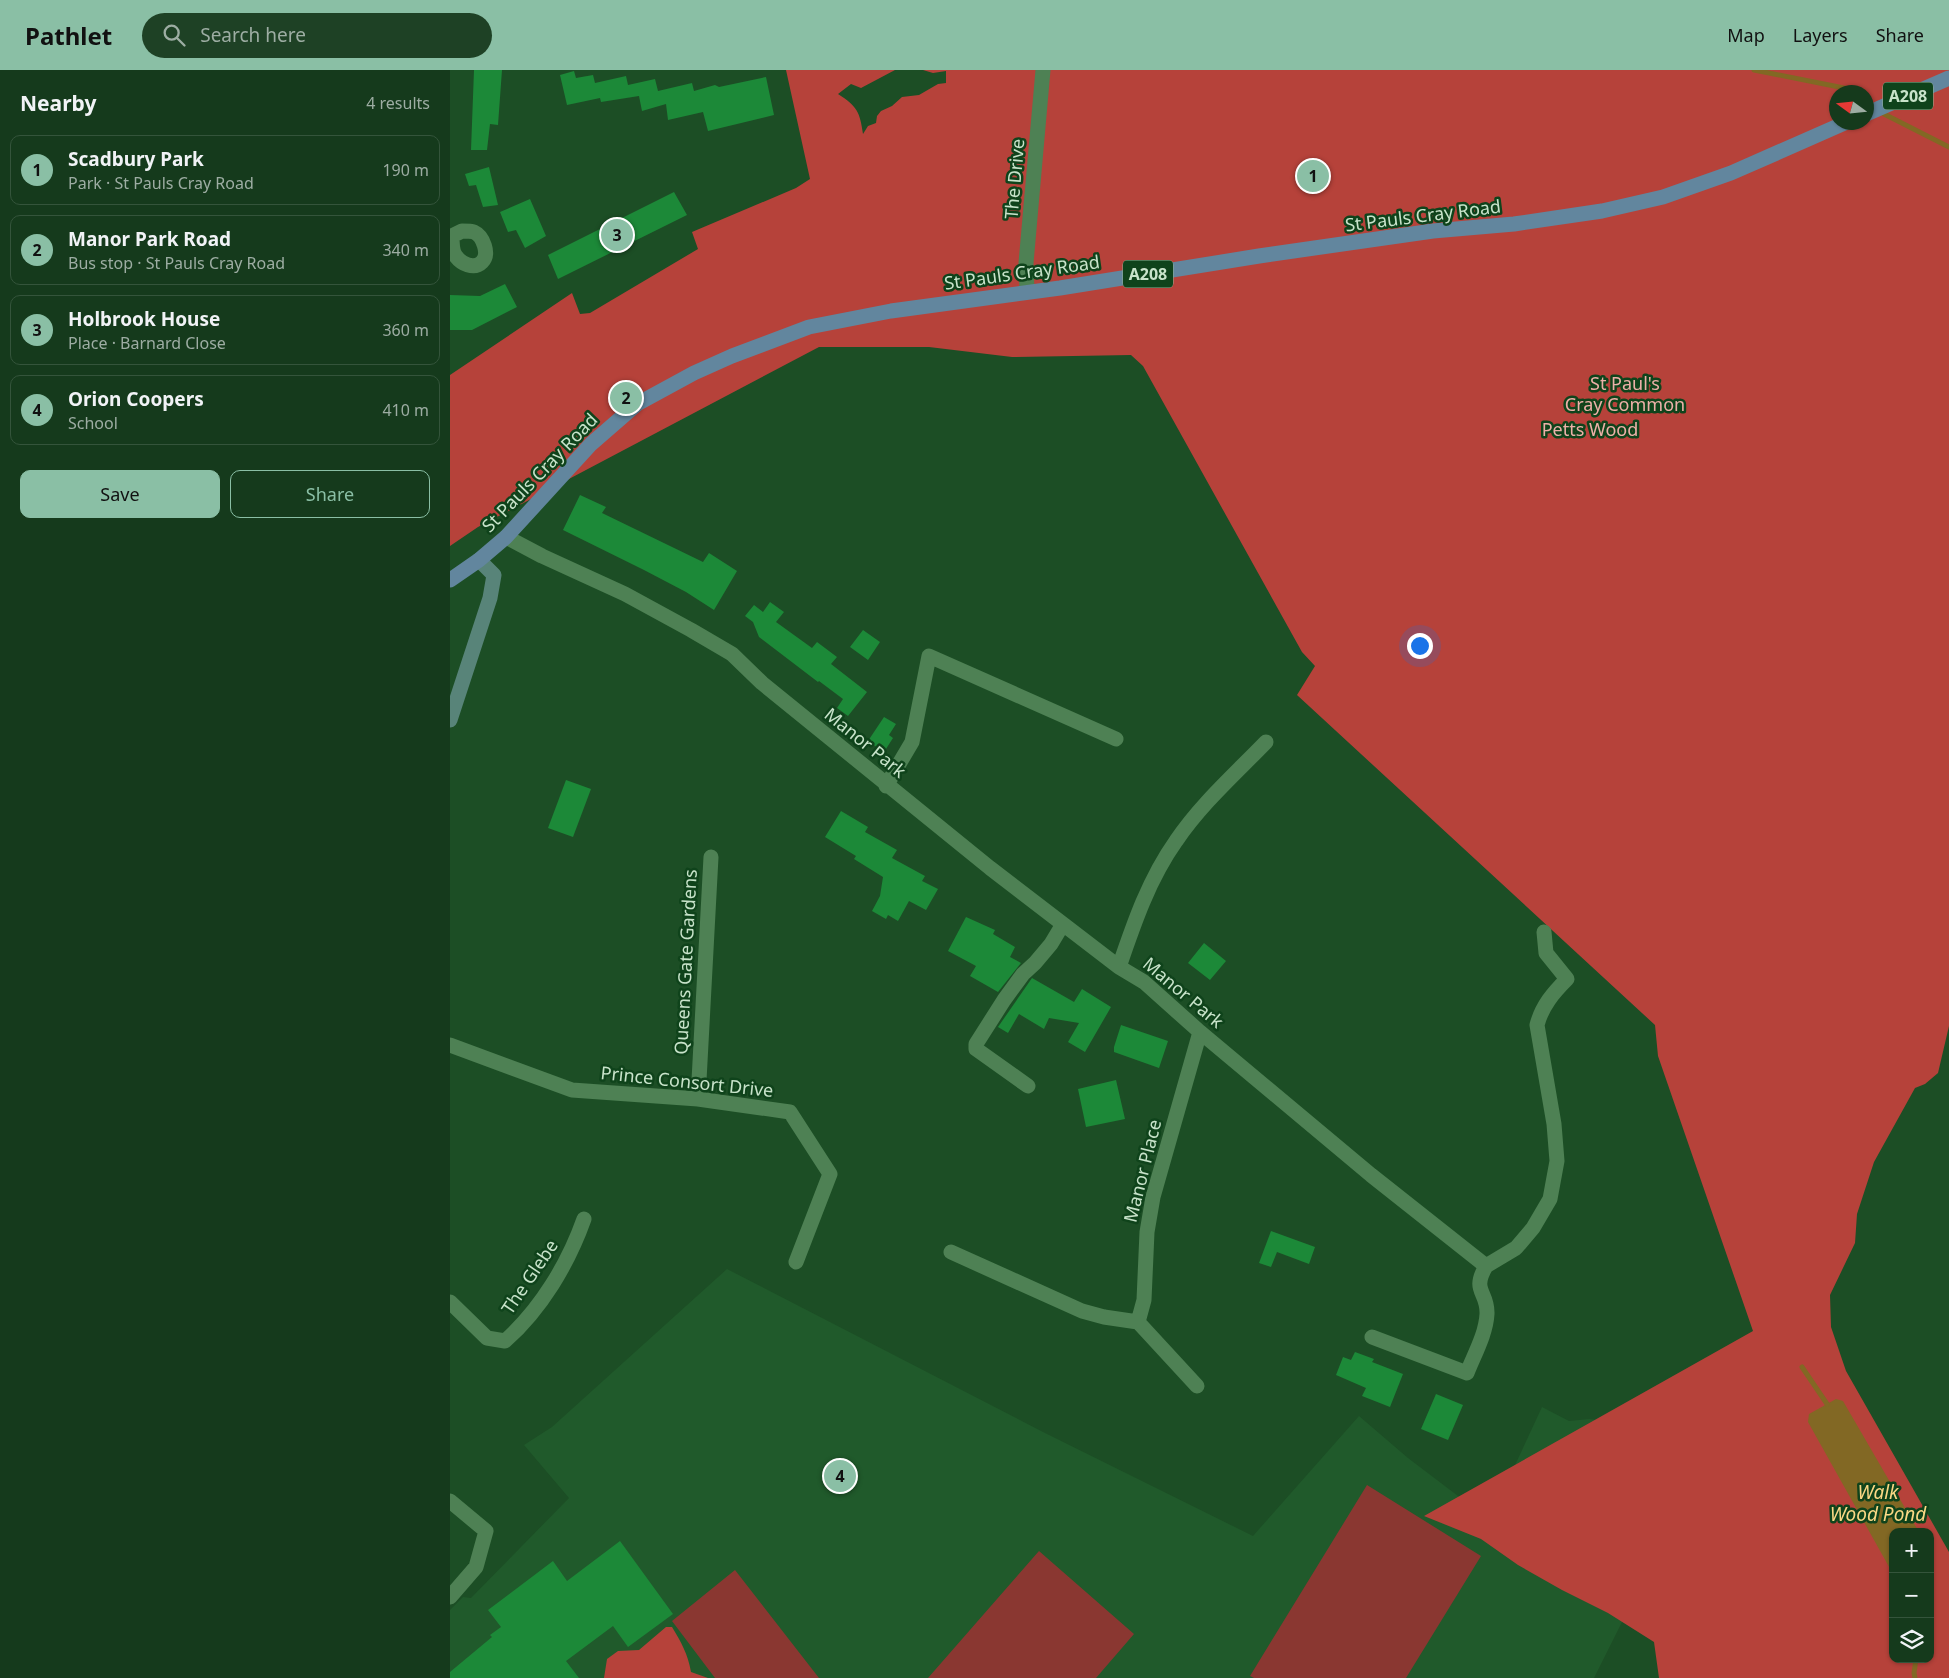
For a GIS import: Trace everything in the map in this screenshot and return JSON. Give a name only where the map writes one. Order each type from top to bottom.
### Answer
[{"type":"main road","name":"A208","points":[[1874,111],[1949,78]]},
{"type":"main road","name":"St Pauls Cray Road","points":[[450,580],[479,560],[506,537],[591,444],[637,404],[694,373],[768,341],[809,327],[864,315],[1396,236],[1514,224],[1602,211],[1663,197],[1731,173],[1829,130]]},
{"type":"main road","points":[[450,720],[490,598],[494,575],[479,560]]},
{"type":"street","name":"The Drive","points":[[1027,292],[1026,264],[1043,70]]},
{"type":"street","name":"Manor Park","points":[[506,537],[542,556],[625,594],[732,654],[762,683],[886,786],[1063,924],[1119,966],[1144,982],[1200,1032],[1371,1175],[1486,1266]]},
{"type":"street","points":[[886,786],[912,742],[929,656],[1116,739]]},
{"type":"street","points":[[1119,966],[1142,904],[1157,872],[1175,841],[1195,815],[1266,742]]},
{"type":"street","name":"Queens Gate Gardens","points":[[698,1099],[711,857]]},
{"type":"street","points":[[1028,1086],[976,1049],[976,1044],[1004,1000],[1023,974],[1051,944],[1063,924]]},
{"type":"street","points":[[1372,1338],[1467,1373],[1485,1327],[1487,1312],[1479,1287],[1479,1278],[1486,1266],[1516,1248],[1533,1228],[1550,1199],[1557,1161],[1554,1124],[1536,1025],[1549,998],[1567,979],[1546,954],[1544,932]]},
{"type":"street","name":"Manor Place","points":[[1138,1322],[1144,1300],[1147,1232],[1153,1197],[1200,1032]]},
{"type":"street","name":"Prince Consort Drive","points":[[450,1044],[572,1090],[698,1099],[790,1112],[830,1174],[796,1262]]},
{"type":"street","name":"The Glebe","points":[[450,1302],[487,1338],[505,1341],[521,1327],[551,1286],[575,1244],[584,1219]]},
{"type":"street","points":[[951,1252],[1082,1311],[1138,1322],[1198,1386]]},
{"type":"street","points":[[450,1501],[486,1531],[476,1567],[450,1597]]},
{"type":"shaded area","points":[[727,1269],[1043,1432],[1253,1536],[1359,1416],[1408,1458],[1462,1499],[1503,1491],[1542,1407],[1569,1421],[1589,1419],[1613,1422],[1629,1608],[1594,1678],[450,1678],[450,1610],[463,1597],[471,1598],[569,1498],[524,1445],[552,1427]]},
{"type":"shaded area","points":[[1367,1485],[1481,1556],[1406,1678],[1254,1678],[1250,1676]]},
{"type":"shaded area","points":[[1039,1551],[1134,1634],[1096,1678],[928,1678]]},
{"type":"shaded area","points":[[735,1570],[819,1678],[715,1678],[672,1621]]},
{"type":"green space","name":"St Paul's Cray Common","points":[[786,70],[895,70],[861,88],[851,84],[838,94],[850,102],[856,110],[863,134],[868,126],[876,123],[877,116],[881,111],[892,106],[902,97],[919,95],[938,84],[946,83],[946,71],[933,73],[923,70],[1949,70],[1949,1026],[1938,1073],[1925,1084],[1915,1088],[1874,1162],[1857,1214],[1855,1243],[1830,1295],[1831,1327],[1846,1371],[1949,1552],[1949,1678],[1659,1678],[1654,1642],[1608,1613],[1518,1565],[1481,1539],[1424,1516],[1753,1331],[1658,1056],[1655,1025],[1297,695],[1315,666],[1302,652],[1143,366],[1131,355],[1012,357],[929,347],[819,347],[478,527],[450,546],[450,375],[572,293],[580,314],[590,313],[698,249],[692,232],[796,188],[810,179]]},
{"type":"green space","points":[[666,1627],[672,1627],[686,1654],[691,1672],[708,1678],[604,1678],[607,1659],[618,1651],[639,1650]]},
{"type":"water","name":"Walk Wood Pond","points":[[1836,1399],[1843,1401],[1917,1528],[1889,1528],[1889,1567],[1808,1422],[1809,1414]]},
{"type":"building","points":[[474,70],[502,70],[498,125],[490,124],[487,150],[471,150]]},
{"type":"building","points":[[574,71],[576,78],[593,75],[595,83],[626,76],[628,85],[655,79],[658,91],[692,83],[694,91],[715,85],[719,87],[766,77],[774,115],[708,131],[703,112],[668,120],[666,104],[642,111],[639,96],[601,102],[600,98],[567,105],[560,75]]},
{"type":"building","points":[[489,167],[498,205],[483,207],[476,185],[469,186],[465,174]]},
{"type":"building","points":[[674,192],[687,215],[558,279],[548,255]]},
{"type":"building","points":[[530,199],[546,236],[525,248],[516,230],[508,232],[500,212]]},
{"type":"building","points":[[505,284],[517,307],[472,330],[450,330],[450,295],[480,296]]},
{"type":"building","points":[[580,495],[606,507],[602,513],[703,562],[709,553],[737,571],[714,610],[686,592],[563,530]]},
{"type":"building","points":[[770,602],[784,612],[776,622],[812,648],[817,642],[837,657],[831,664],[867,692],[848,716],[837,708],[843,699],[759,637],[753,622],[745,616],[754,605],[763,612]]},
{"type":"building","points":[[863,630],[880,642],[868,660],[850,647]]},
{"type":"building","points":[[884,717],[896,724],[889,735],[893,738],[884,752],[868,741]]},
{"type":"building","points":[[566,780],[591,789],[573,837],[548,828]]},
{"type":"building","points":[[841,811],[868,827],[865,832],[897,850],[892,858],[925,876],[922,881],[938,889],[926,910],[909,901],[898,921],[888,915],[886,919],[872,911],[880,896],[883,877],[854,859],[856,856],[825,837]]},
{"type":"building","points":[[966,917],[995,930],[993,934],[1015,947],[1010,957],[1021,963],[998,992],[970,976],[976,966],[948,951]]},
{"type":"building","points":[[1204,943],[1226,961],[1210,980],[1188,963]]},
{"type":"building","points":[[1032,978],[1074,1002],[1082,989],[1111,1007],[1085,1052],[1068,1042],[1079,1023],[1049,1018],[1044,1029],[1019,1014],[1008,1033],[998,1027]]},
{"type":"building","points":[[1121,1025],[1168,1041],[1159,1068],[1114,1052]]},
{"type":"building","points":[[1116,1080],[1125,1119],[1086,1127],[1078,1089]]},
{"type":"building","points":[[1271,1231],[1315,1247],[1309,1264],[1277,1252],[1271,1267],[1259,1263]]},
{"type":"building","points":[[1355,1352],[1374,1359],[1372,1362],[1403,1374],[1390,1407],[1362,1396],[1366,1388],[1336,1375],[1343,1357],[1351,1360]]},
{"type":"building","points":[[1436,1394],[1463,1405],[1448,1440],[1421,1429]]},
{"type":"building","points":[[620,1541],[673,1614],[628,1647],[613,1626],[566,1661],[579,1678],[450,1678],[450,1672],[492,1637],[490,1635],[501,1627],[488,1610],[553,1561],[567,1581]]},
{"type":"waterway","points":[[1754,70],[1829,85]]},
{"type":"waterway","points":[[1884,114],[1949,147]]},
{"type":"waterway","points":[[1802,1367],[1827,1404]]},
{"type":"waterway","points":[[1915,1663],[1915,1678]]},
{"type":"place","name":"Scadbury Park","points":[[1313,176]]},
{"type":"place","name":"Holbrook House","points":[[617,235]]},
{"type":"place","name":"Manor Park Road","points":[[626,398]]},
{"type":"place","name":"Orion Coopers","points":[[840,1476]]},
{"type":"park label","name":"Petts Wood","points":[[1590,430]]}]
